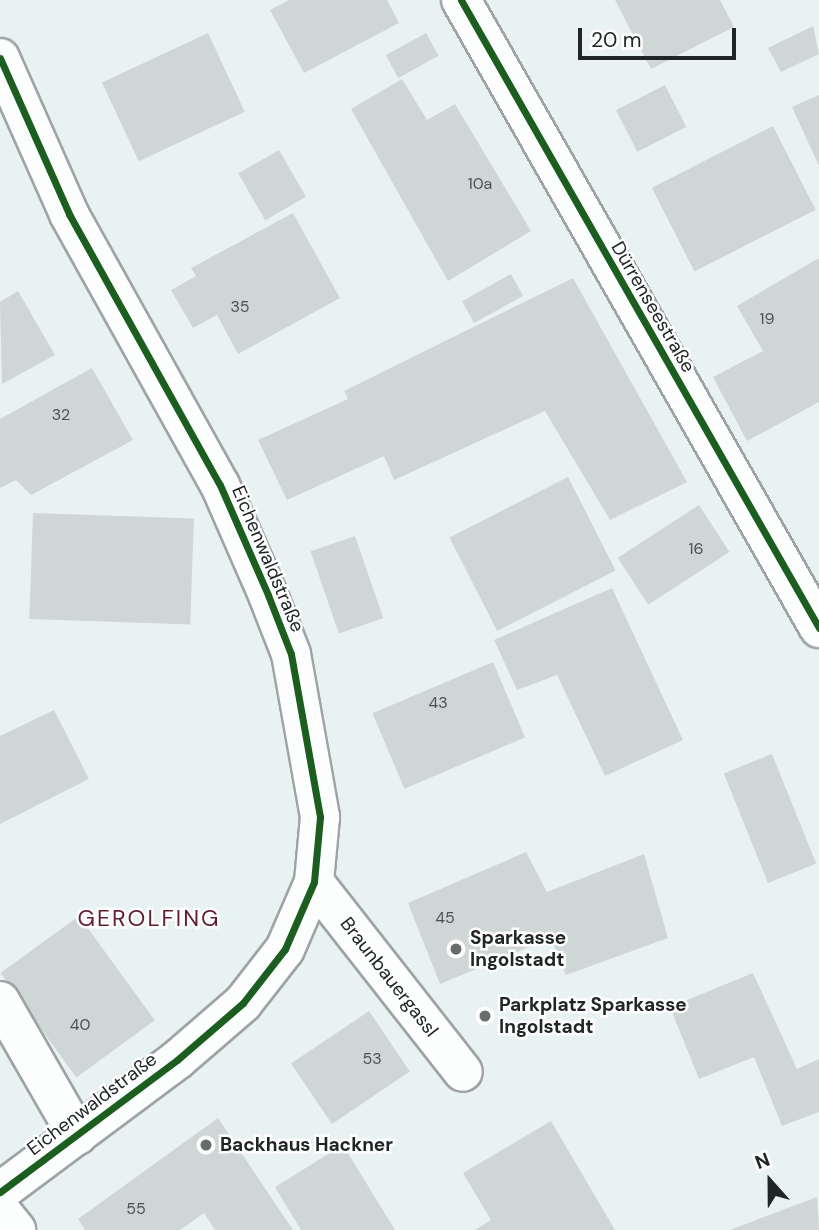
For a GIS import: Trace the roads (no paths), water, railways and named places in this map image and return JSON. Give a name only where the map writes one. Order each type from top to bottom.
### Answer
[{"type":"street","name":"Dürrenseestraße","points":[[462,1],[813,606]]},
{"type":"street","name":"Eichenwaldstraße","points":[[0,58],[69,214],[220,485],[292,654],[320,817],[314,882],[285,949],[243,1003],[77,1135],[0,1192]]},
{"type":"street","name":"Braunbauergassl","points":[[314,882],[463,1072]]},
{"type":"street","points":[[0,1001],[77,1135]]},
{"type":"street","points":[[0,1210],[16,1230]]},
{"type":"place","name":"Sparkasse Ingolstadt","points":[[456,949]]},
{"type":"place","name":"Parkplatz Sparkasse Ingolstadt","points":[[485,1016]]},
{"type":"place","name":"Backhaus Hackner","points":[[206,1145]]},
{"type":"district","name":"GEROLFING","points":[[149,918]]}]
